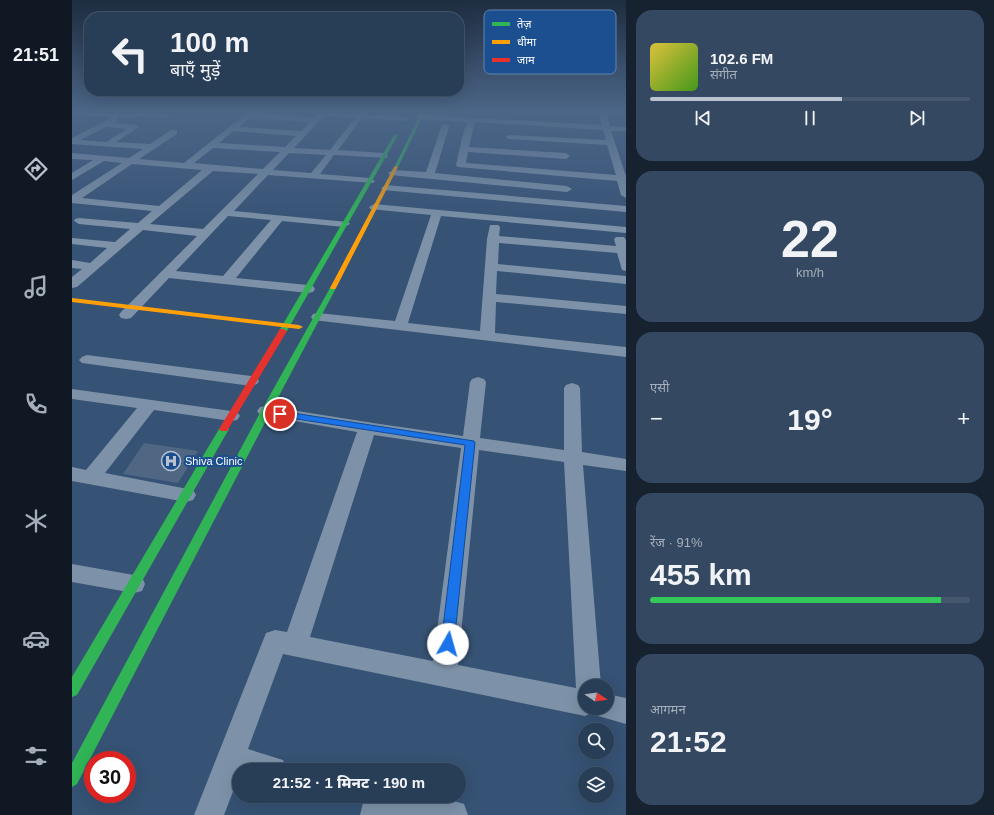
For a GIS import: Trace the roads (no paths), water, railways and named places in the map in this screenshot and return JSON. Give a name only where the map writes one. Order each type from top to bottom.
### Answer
[{"type":"street","points":[[72,200],[147,150]]},
{"type":"street","points":[[185,166],[206,150]]},
{"type":"street","points":[[288,150],[384,156]]},
{"type":"street","points":[[72,308],[130,311],[288,150]]},
{"type":"street","points":[[314,176],[334,150]]},
{"type":"street","points":[[72,690],[251,381],[308,289],[388,150]]},
{"type":"street","points":[[72,779],[266,411],[312,327],[374,206],[386,188],[404,150]]},
{"type":"street","points":[[430,176],[437,150]]},
{"type":"street","points":[[465,150],[461,165],[623,179]]},
{"type":"street","points":[[518,150],[566,156]]},
{"type":"street","points":[[566,150],[567,174],[566,204]]},
{"type":"street","points":[[614,150],[622,166],[626,195]]},
{"type":"street","points":[[72,156],[370,181]]},
{"type":"street","points":[[72,177],[102,159]]},
{"type":"street","points":[[479,180],[484,166]]},
{"type":"street","points":[[72,284],[210,168]]},
{"type":"street","points":[[393,173],[567,189]]},
{"type":"street","points":[[386,188],[626,209]]},
{"type":"street","points":[[72,200],[160,209]]},
{"type":"street","points":[[374,206],[622,230],[622,250],[626,268]]},
{"type":"street","points":[[400,327],[437,212]]},
{"type":"street","points":[[226,213],[344,224]]},
{"type":"street","points":[[226,280],[247,258],[279,218]]},
{"type":"street","points":[[487,337],[495,218]]},
{"type":"street","points":[[79,221],[206,234]]},
{"type":"street","points":[[493,239],[622,250]]},
{"type":"street","points":[[72,241],[117,246]]},
{"type":"street","points":[[72,264],[93,267]]},
{"type":"street","points":[[491,267],[626,280]]},
{"type":"street","points":[[165,274],[308,289]]},
{"type":"street","points":[[489,297],[626,310]]},
{"type":"street","points":[[72,300],[130,311],[284,330],[312,327],[400,327],[626,352]]},
{"type":"street","points":[[87,360],[251,381]]},
{"type":"street","points":[[444,675],[478,382]]},
{"type":"street","points":[[572,388],[572,458],[588,679]]},
{"type":"street","points":[[72,394],[231,416]]},
{"type":"street","points":[[91,477],[149,405]]},
{"type":"street","points":[[266,411],[367,428],[626,465]]},
{"type":"street","points":[[295,645],[367,428]]},
{"type":"street","points":[[72,474],[186,495]]},
{"type":"street","points":[[72,573],[134,584]]},
{"type":"street","points":[[209,815],[275,641],[578,702]]},
{"type":"street","points":[[614,708],[626,711]]},
{"type":"street","points":[[230,759],[246,763]]},
{"type":"street","points":[[375,815],[377,803]]},
{"type":"street","points":[[406,803],[453,815]]},
{"type":"place","name":"Shiva Clinic","points":[[171,461]]}]
